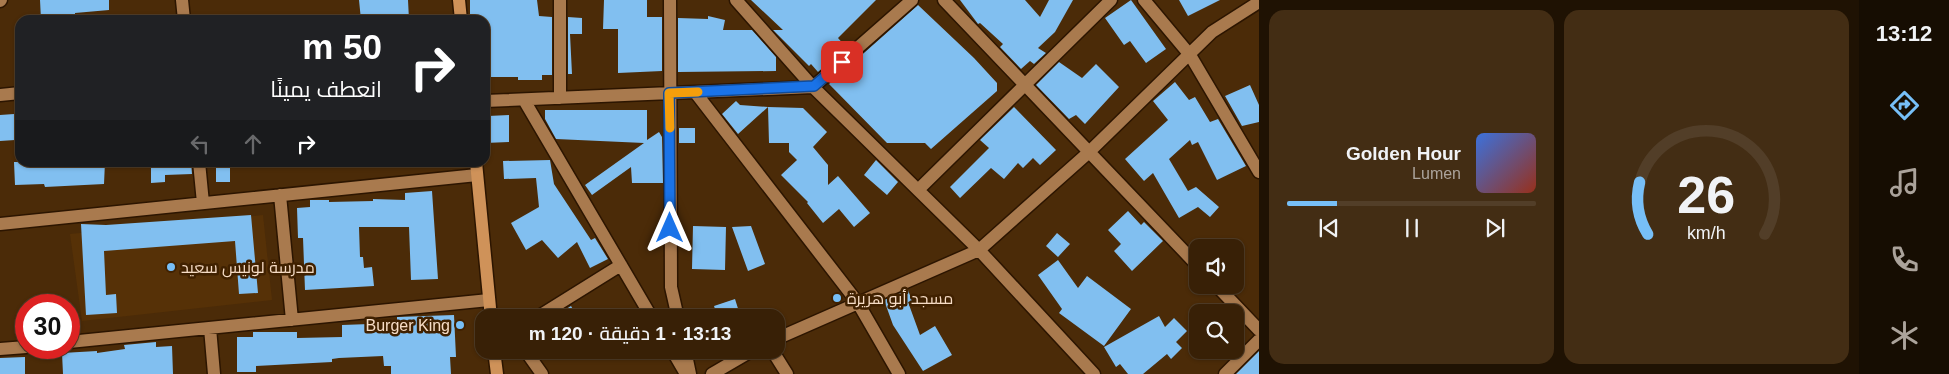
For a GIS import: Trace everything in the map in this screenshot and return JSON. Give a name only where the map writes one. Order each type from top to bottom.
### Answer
[{"type":"main road","points":[[459,0],[460,15]]},
{"type":"main road","points":[[476,169],[490,309]]},
{"type":"main road","points":[[495,359],[496,374]]},
{"type":"street","points":[[182,0],[184,15]]},
{"type":"street","points":[[560,0],[560,98]]},
{"type":"street","points":[[670,0],[671,287],[676,309]]},
{"type":"street","points":[[736,0],[814,86],[979,250],[1094,374]]},
{"type":"street","points":[[490,102],[814,86],[912,0]]},
{"type":"street","points":[[944,0],[1189,257]]},
{"type":"street","points":[[918,190],[1111,0]]},
{"type":"street","points":[[1144,0],[1190,55],[1259,172]]},
{"type":"street","points":[[785,335],[979,250],[1088,153],[1212,32],[1259,2]]},
{"type":"street","points":[[695,92],[858,303],[899,374]]},
{"type":"street","points":[[0,95],[15,94]]},
{"type":"street","points":[[524,100],[647,309]]},
{"type":"street","points":[[199,167],[203,203]]},
{"type":"street","points":[[0,224],[280,195],[476,169]]},
{"type":"street","points":[[280,195],[292,320]]},
{"type":"street","points":[[551,309],[622,265]]},
{"type":"street","points":[[1225,294],[1259,330]]},
{"type":"street","points":[[80,341],[489,300]]},
{"type":"street","points":[[210,328],[214,374]]},
{"type":"street","points":[[1225,374],[1259,340]]},
{"type":"street","points":[[0,350],[15,348]]},
{"type":"street","points":[[531,359],[542,374]]},
{"type":"street","points":[[677,359],[686,374]]},
{"type":"street","points":[[687,359],[690,374]]},
{"type":"street","points":[[712,374],[738,359]]},
{"type":"street","points":[[778,359],[787,374]]},
{"type":"shaded area","name":"مدرسة لونيس سعيد","points":[[263,215],[272,300],[82,321],[80,294],[78,294],[70,234]]},
{"type":"building","points":[[40,0],[109,0],[109,10],[75,13],[75,15],[41,15]]},
{"type":"building","points":[[359,0],[408,0],[409,15],[360,15]]},
{"type":"building","points":[[470,0],[537,0],[539,16],[552,17],[552,75],[542,75],[542,80],[518,80],[518,77],[490,77],[490,15],[470,15]]},
{"type":"building","points":[[604,0],[647,0],[647,17],[662,17],[662,71],[618,73],[618,29],[603,29]]},
{"type":"building","points":[[751,0],[876,0],[838,38],[846,47],[818,72],[811,64],[809,66],[773,30],[783,30]]},
{"type":"building","points":[[960,0],[1025,0],[1040,17],[1049,0],[1073,0],[1055,32],[1038,48],[1046,53],[1034,64],[1030,61],[1021,69],[1000,47],[1003,44],[980,23],[978,24]]},
{"type":"building","points":[[1131,0],[1166,49],[1146,63],[1130,41],[1124,45],[1105,18]]},
{"type":"building","points":[[1179,0],[1220,0],[1188,16]]},
{"type":"building","points":[[918,5],[974,58],[997,83],[997,91],[931,149],[925,143],[887,143],[829,84]]},
{"type":"building","points":[[708,16],[725,20],[723,30],[752,30],[776,57],[776,71],[678,72],[678,18],[708,19]]},
{"type":"building","points":[[568,17],[582,18],[582,34],[570,34],[572,74],[568,74]]},
{"type":"building","points":[[1059,62],[1082,78],[1096,64],[1119,87],[1085,124],[1076,115],[1069,119],[1036,85]]},
{"type":"building","points":[[1175,82],[1189,100],[1195,97],[1210,122],[1218,119],[1246,166],[1217,180],[1198,142],[1192,145],[1190,140],[1169,159],[1188,191],[1196,187],[1219,207],[1210,217],[1198,207],[1179,218],[1153,173],[1144,181],[1125,159],[1168,120],[1153,101]]},
{"type":"building","points":[[1250,85],[1259,105],[1259,122],[1242,126],[1225,96]]},
{"type":"building","points":[[736,101],[740,105],[768,107],[738,134],[722,114]]},
{"type":"building","points":[[768,107],[803,108],[827,132],[813,147],[828,165],[828,185],[838,176],[870,213],[854,227],[839,209],[823,223],[808,202],[781,175],[797,160],[789,152],[789,143],[769,143]]},
{"type":"building","points":[[1014,107],[1056,150],[1040,165],[1033,158],[1023,168],[1018,163],[1004,179],[991,168],[960,198],[950,187],[989,148],[980,140]]},
{"type":"building","points":[[545,110],[647,110],[647,140],[659,132],[662,137],[663,183],[632,183],[631,167],[592,195],[585,185],[644,143],[556,139],[545,119]]},
{"type":"building","points":[[14,114],[15,140],[0,141],[0,115]]},
{"type":"building","points":[[509,115],[509,142],[490,143],[490,116]]},
{"type":"building","points":[[679,128],[695,128],[695,143],[679,143]]},
{"type":"building","points":[[550,160],[554,184],[591,240],[595,238],[608,259],[590,268],[577,242],[558,258],[542,240],[526,250],[511,223],[539,207],[536,178],[504,179],[503,161]]},
{"type":"building","points":[[876,160],[898,182],[887,195],[864,175]]},
{"type":"building","points":[[14,162],[15,167],[105,167],[104,184],[45,187],[44,184],[15,185]]},
{"type":"building","points":[[151,167],[191,167],[192,174],[165,175],[165,182],[151,183]]},
{"type":"building","points":[[216,167],[230,167],[230,182],[216,182]]},
{"type":"building","points":[[432,191],[438,279],[411,280],[409,227],[359,227],[360,257],[363,257],[364,268],[372,267],[374,286],[305,290],[303,238],[298,238],[297,208],[310,207],[310,200],[329,200],[329,202],[373,201],[373,199],[405,200],[405,193]]},
{"type":"building","points":[[1128,211],[1141,225],[1144,222],[1163,241],[1132,271],[1114,251],[1121,244],[1108,230]]},
{"type":"building","points":[[251,215],[258,293],[239,294],[235,241],[104,251],[106,295],[116,294],[117,313],[86,315],[81,224],[106,225]]},
{"type":"building","points":[[693,226],[726,227],[725,270],[692,269]]},
{"type":"building","points":[[751,226],[765,264],[748,271],[732,227]]},
{"type":"building","points":[[1057,233],[1070,244],[1058,257],[1046,246]]},
{"type":"building","points":[[1058,260],[1078,288],[1087,276],[1131,309],[1104,346],[1059,313],[1062,309],[1038,275]]},
{"type":"building","points":[[908,290],[912,301],[908,302],[920,335],[935,326],[952,355],[923,371],[893,325],[884,300]]},
{"type":"building","points":[[735,299],[738,309],[715,309],[714,306]]},
{"type":"building","points":[[454,315],[456,357],[450,357],[451,374],[391,374],[391,366],[384,366],[383,356],[339,358],[332,359],[332,362],[256,366],[256,372],[237,372],[237,337],[253,337],[253,332],[297,332],[297,338],[342,337],[342,325],[397,323],[397,317]]},
{"type":"building","points":[[1159,316],[1165,327],[1174,318],[1187,331],[1176,342],[1182,348],[1171,359],[1167,354],[1143,374],[1128,374],[1120,364],[1116,367],[1104,347]]},
{"type":"building","points":[[156,342],[156,347],[172,346],[173,374],[63,374],[62,359],[80,359],[80,352],[97,351],[97,353],[125,349],[124,345]]},
{"type":"building","points":[[1259,351],[1259,374],[1236,374]]},
{"type":"building","points":[[0,358],[25,359],[25,374],[0,374]]},
{"type":"slow traffic","points":[[670,128],[669,93],[698,92]]},
{"type":"place","name":"مدرسة لونيس سعيد","points":[[171,267]]},
{"type":"place","name":"مسجد أبو هريرة","points":[[837,298]]},
{"type":"place","name":"Burger King","points":[[460,325]]},
{"type":"route","points":[[670,228],[669,93],[814,86],[842,62]]}]
